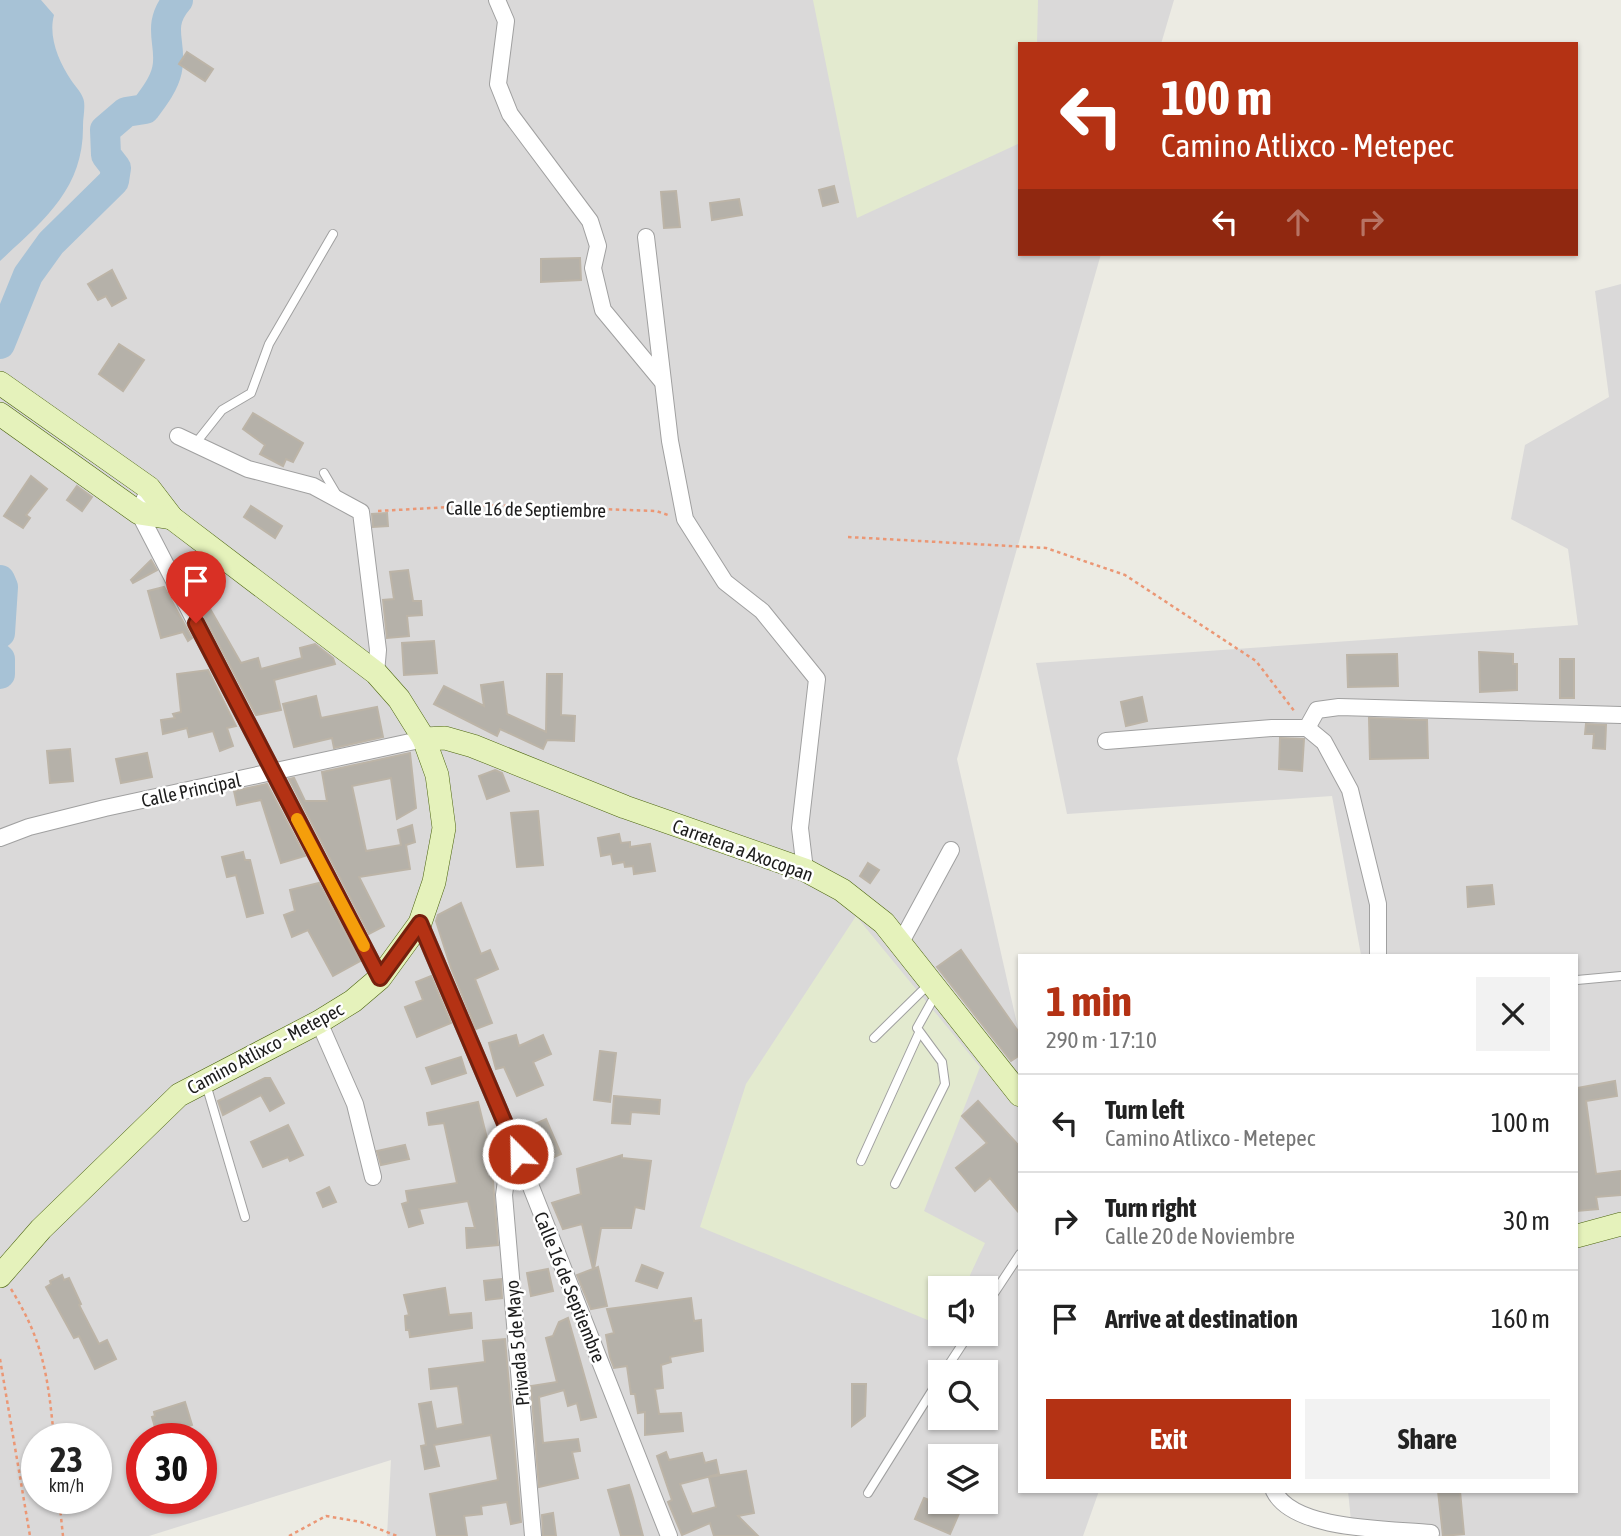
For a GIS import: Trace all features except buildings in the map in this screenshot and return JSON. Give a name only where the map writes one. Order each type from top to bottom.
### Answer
[{"type":"main road","name":"Camino Atlixco - Metepec","points":[[0,383],[149,488],[172,518],[376,673],[399,699],[424,739],[438,775],[444,828],[434,882],[420,923],[380,978],[319,1022],[179,1094],[41,1229],[1,1275]]},
{"type":"main road","name":"Camino Atlixco - Metepec","points":[[5,417],[139,513],[172,518]]},
{"type":"main road","name":"Carretera a Axocopan","points":[[424,739],[445,738],[473,746],[625,807],[805,870],[842,890],[884,923],[1018,1092]]},
{"type":"main road","points":[[1578,1236],[1621,1224]]},
{"type":"street","points":[[497,0],[506,20],[498,84],[510,114],[590,221],[598,246],[593,268],[603,310],[661,380]]},
{"type":"street","points":[[646,237],[661,380],[685,519],[725,582],[762,611],[817,678],[800,828],[805,870]]},
{"type":"street","points":[[178,436],[248,469],[313,486],[355,509],[378,650],[376,673]]},
{"type":"street","points":[[149,488],[139,513],[380,978]]},
{"type":"street","points":[[1307,728],[1317,710],[1339,707],[1621,715]]},
{"type":"street","points":[[1105,741],[1272,728],[1307,728],[1324,742],[1350,790],[1378,904],[1378,954]]},
{"type":"street","name":"Calle Principal","points":[[0,838],[29,827],[92,811],[424,739]]},
{"type":"street","points":[[901,944],[951,850]]},
{"type":"street","name":"Calle 16 de Septiembre","points":[[420,923],[518,1154],[668,1536]]},
{"type":"street","points":[[319,1022],[355,1104],[373,1177]]},
{"type":"street","name":"Privada 5 de Mayo","points":[[518,1154],[508,1166],[504,1195],[533,1536]]},
{"type":"street","points":[[1275,1493],[1284,1506],[1311,1519],[1431,1533]]},
{"type":"lane","points":[[195,444],[222,410],[251,393],[269,344],[333,234]]},
{"type":"lane","points":[[324,473],[333,491],[355,509]]},
{"type":"lane","points":[[1578,980],[1621,975]]},
{"type":"lane","points":[[862,1161],[919,1033],[918,1023],[934,987]]},
{"type":"lane","points":[[874,1038],[934,987]]},
{"type":"lane","points":[[895,1184],[945,1084],[942,1062],[919,1033]]},
{"type":"lane","points":[[205,1081],[245,1217]]},
{"type":"lane","points":[[998,1287],[1018,1257]]},
{"type":"lane","points":[[868,1493],[928,1397]]},
{"type":"path","name":"Calle 16 de Septiembre","points":[[355,509],[486,505],[656,511],[685,519]]},
{"type":"path","points":[[848,537],[1046,548],[1125,575],[1256,661],[1307,728]]},
{"type":"path","points":[[1,1275],[30,1319],[47,1370],[52,1423]]},
{"type":"path","points":[[0,1359],[30,1536]]},
{"type":"path","points":[[61,1514],[63,1536]]},
{"type":"path","points":[[289,1536],[326,1516],[361,1522],[397,1536]]},
{"type":"shaded area","points":[[0,0],[1174,0],[1162,42],[1018,42],[1018,256],[1100,256],[957,759],[1018,1028],[1018,1493],[1098,1493],[1083,1536],[387,1536],[391,1460],[149,1536],[0,1536]]},
{"type":"shaded area","points":[[1621,284],[1621,1536],[1411,1536],[1352,1531],[1348,1493],[1578,1493],[1578,954],[1361,954],[1332,796],[1067,814],[1036,663],[1578,625],[1568,549],[1511,519],[1525,445],[1609,397],[1595,291]]},
{"type":"green space","points":[[813,0],[1038,0],[1037,42],[1018,42],[1018,144],[857,218]]},
{"type":"green space","points":[[856,916],[980,1067],[924,1211],[985,1243],[970,1276],[928,1276],[928,1320],[700,1227],[746,1084]]},
{"type":"water","points":[[0,0],[41,0],[54,15],[52,32],[56,49],[82,96],[84,108],[82,148],[69,185],[46,217],[0,261]]},
{"type":"waterway","points":[[0,344],[28,275],[51,243],[114,181],[116,168],[106,155],[105,130],[126,112],[145,109],[161,85],[168,61],[167,19],[178,0]]},
{"type":"waterway","points":[[0,580],[3,587],[0,633]]},
{"type":"waterway","points":[[0,659],[0,674]]},
{"type":"slow traffic","points":[[297,819],[364,946]]},
{"type":"route","points":[[196,623],[380,978],[420,923],[518,1154]]}]
